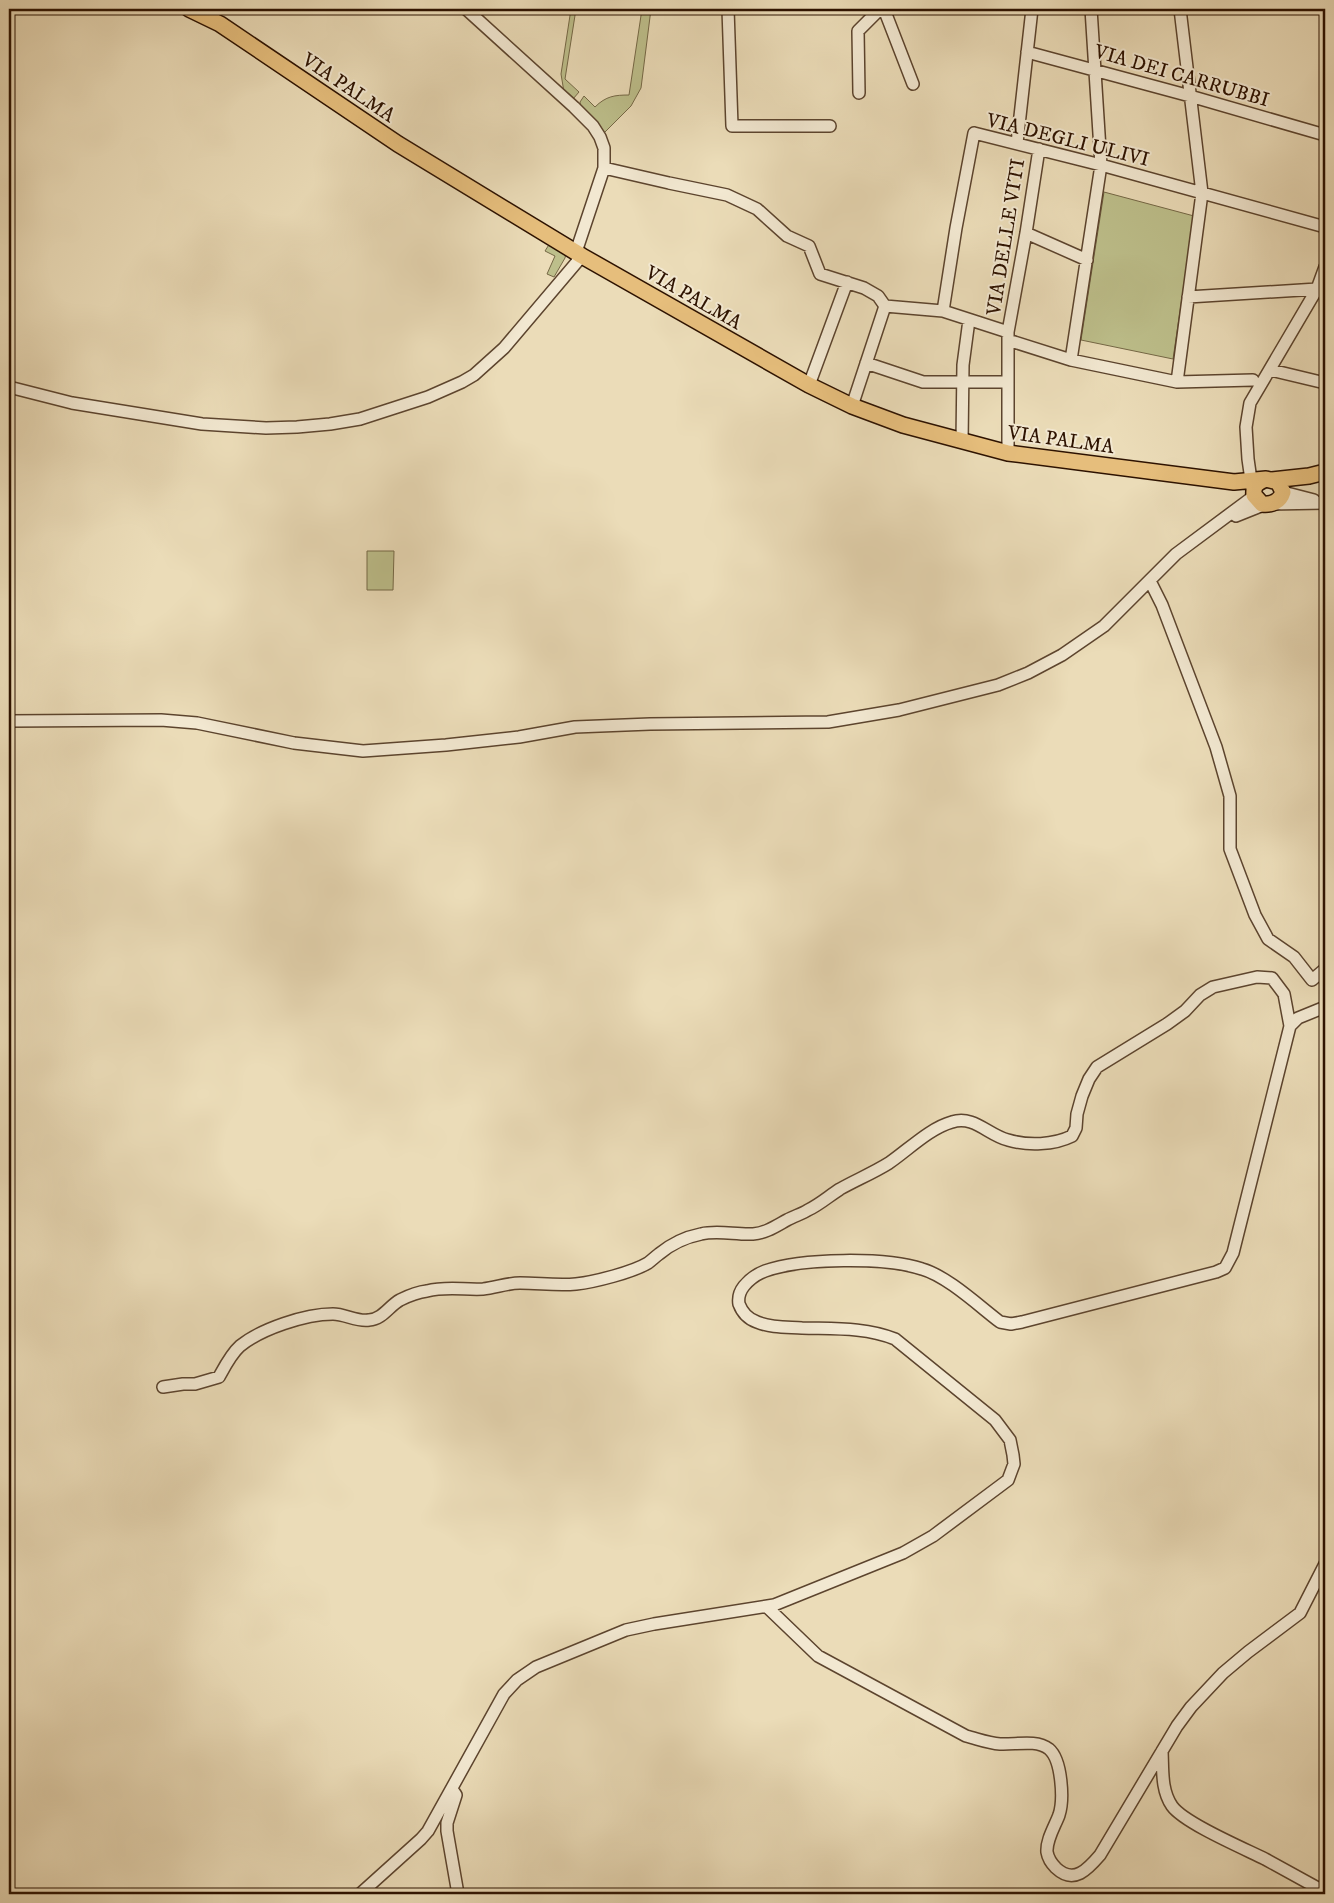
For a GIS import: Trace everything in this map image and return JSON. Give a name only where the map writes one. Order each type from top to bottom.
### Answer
[{"type":"main road","name":"VIA PALMA","points":[[189,9],[220,24],[398,144],[579,254],[809,385],[852,406],[903,425],[1008,453],[1234,482]]},
{"type":"main road","points":[[1258,495],[1256,484],[1268,479],[1309,476],[1325,472]]},
{"type":"main road","points":[[1234,482],[1276,502],[1281,498],[1283,491],[1309,476]]},
{"type":"main road","points":[[1268,479],[1278,482],[1283,491]]},
{"type":"street","points":[[9,387],[72,403],[202,424],[266,428],[330,424],[360,419],[428,397],[474,375],[504,348],[579,254],[604,168],[604,148],[593,126],[466,9]]},
{"type":"street","points":[[728,9],[732,126],[830,126]]},
{"type":"street","points":[[859,93],[858,31],[882,9],[913,84]]},
{"type":"street","points":[[1017,143],[1032,9]]},
{"type":"street","points":[[1071,360],[1101,165],[1091,9]]},
{"type":"street","points":[[1177,382],[1202,193],[1180,9]]},
{"type":"street","name":"VIA DEI CARRUBBI","points":[[1028,52],[1325,135]]},
{"type":"street","name":"VIA DEGLI ULIVI","points":[[943,311],[974,133],[1101,165],[1325,227]]},
{"type":"street","name":"VIA DELLE VITI","points":[[1008,453],[1008,336],[1039,149]]},
{"type":"street","points":[[604,168],[727,194],[757,210],[787,236],[809,246],[820,274],[847,282],[878,296],[885,306]]},
{"type":"street","points":[[1026,233],[1087,260]]},
{"type":"street","points":[[1258,495],[1248,458],[1246,427],[1250,403],[1317,289],[1325,267]]},
{"type":"street","points":[[809,385],[847,282]]},
{"type":"street","points":[[1188,297],[1317,289]]},
{"type":"street","points":[[885,306],[943,311],[1071,360],[1177,382],[1253,380]]},
{"type":"street","points":[[852,406],[885,306]]},
{"type":"street","points":[[962,442],[963,365],[969,320]]},
{"type":"street","points":[[866,362],[923,382],[1008,382]]},
{"type":"street","points":[[1270,370],[1325,383]]},
{"type":"street","points":[[1248,458],[1253,468],[1268,479]]},
{"type":"street","points":[[1234,482],[1242,475],[1248,458]]},
{"type":"street","points":[[1283,491],[1325,503]]},
{"type":"street","points":[[9,721],[161,720],[197,723],[294,743],[363,751],[519,737],[575,726],[828,722],[899,710],[998,684],[1028,673],[1062,655],[1104,626],[1176,554],[1258,495],[1325,503]]},
{"type":"street","points":[[1150,580],[1162,605],[1216,747],[1230,796],[1230,850],[1255,915],[1268,939],[1294,957],[1312,980],[1325,969]]},
{"type":"street","points":[[163,1388],[195,1384],[219,1377],[227,1362],[238,1348],[250,1339],[280,1326],[315,1316],[333,1314],[360,1320],[371,1320],[380,1317],[400,1300],[423,1291],[435,1289],[483,1289],[521,1283],[545,1285],[578,1284],[638,1268],[679,1241],[703,1233],[753,1234],[778,1227],[787,1220],[810,1210],[842,1188],[863,1179],[890,1163],[938,1127],[949,1122],[958,1120],[978,1124],[1006,1140],[1032,1143],[1066,1139],[1072,1136],[1076,1128],[1077,1114],[1082,1096],[1089,1079],[1097,1067],[1167,1024],[1200,995],[1213,987],[1257,977],[1272,978],[1284,994],[1290,1026],[1233,1253],[1224,1268],[1216,1272],[1011,1324],[1000,1322],[938,1275],[904,1264],[827,1261],[764,1271],[754,1276],[740,1291],[738,1301],[747,1317],[756,1322],[776,1327],[863,1330],[878,1332],[895,1339],[995,1420],[1010,1440],[1014,1455],[1014,1464],[1008,1480],[932,1536],[903,1553],[768,1607],[626,1630],[536,1667],[517,1680],[504,1694],[452,1789],[421,1840],[360,1894]]},
{"type":"street","points":[[1290,1026],[1298,1018],[1325,1007]]},
{"type":"street","points":[[768,1607],[818,1656],[966,1736],[986,1742],[1038,1745],[1050,1750],[1058,1766],[1062,1798],[1047,1850],[1053,1865],[1062,1874],[1070,1875],[1082,1873],[1100,1855],[1177,1726],[1191,1707],[1223,1673],[1300,1613],[1325,1564]]},
{"type":"street","points":[[1162,1751],[1163,1786],[1173,1808],[1227,1841],[1325,1892]]},
{"type":"street","points":[[452,1789],[456,1795],[446,1823],[458,1894]]},
{"type":"green space","points":[[571,9],[576,9],[565,79],[579,92],[573,99],[564,92],[561,74]]},
{"type":"green space","points":[[642,9],[651,9],[641,88],[631,106],[604,133],[581,108],[580,102],[584,96],[595,107],[603,100],[611,97],[629,95]]},
{"type":"green space","points":[[1104,192],[1194,216],[1173,359],[1081,340]]},
{"type":"green space","points":[[550,243],[566,253],[554,277],[547,274],[555,256],[545,251]]},
{"type":"green space","points":[[367,551],[394,551],[393,590],[367,590]]}]
